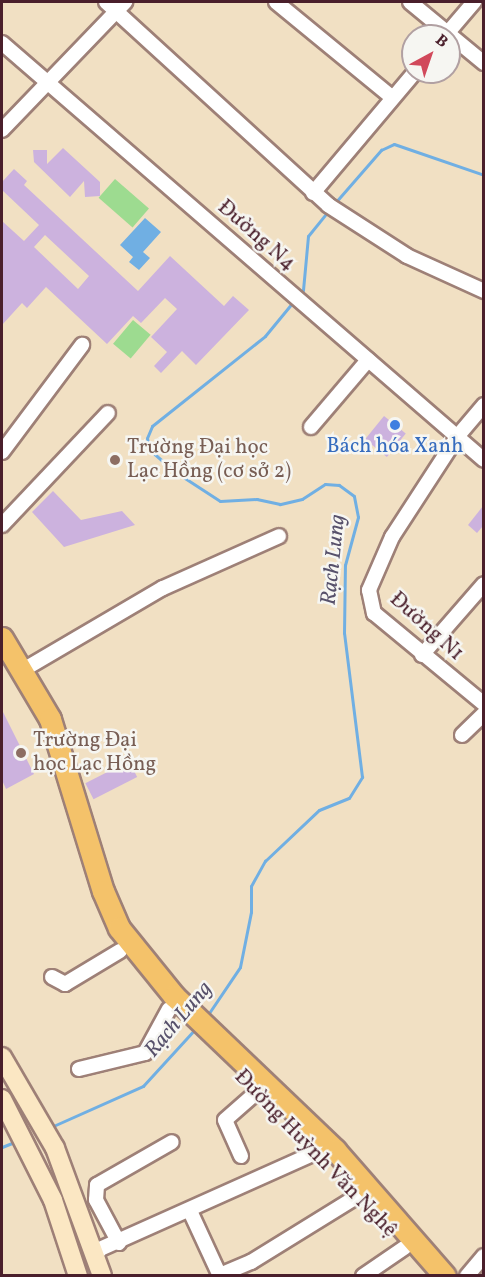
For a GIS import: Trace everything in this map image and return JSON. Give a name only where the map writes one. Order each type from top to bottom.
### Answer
[{"type":"main road","name":"Đường Huỳnh Văn Nghệ","points":[[2,638],[23,670],[118,928],[197,1026],[319,1151],[429,1275]]},
{"type":"main road","name":"Đường Huỳnh Văn Nghệ","points":[[2,661],[43,721],[90,892],[102,923],[120,951],[169,1009],[197,1026],[335,1150],[445,1275]]},
{"type":"main road","points":[[2,1057],[37,1113],[55,1148],[102,1275]]},
{"type":"main road","points":[[2,1099],[53,1200],[78,1275]]},
{"type":"street","points":[[276,2],[393,98]]},
{"type":"street","points":[[410,2],[435,24]]},
{"type":"street","points":[[455,24],[474,2]]},
{"type":"street","points":[[2,130],[116,5],[313,193],[407,256],[483,291]]},
{"type":"street","name":"Đường N4","points":[[2,44],[483,460]]},
{"type":"street","points":[[461,46],[483,63]]},
{"type":"street","points":[[313,193],[405,84]]},
{"type":"street","points":[[2,452],[82,345]]},
{"type":"street","points":[[311,427],[368,360]]},
{"type":"street","points":[[457,437],[483,405]]},
{"type":"street","points":[[2,525],[108,413]]},
{"type":"street","name":"Đường N1","points":[[457,437],[392,537],[372,577],[370,602],[374,613],[483,704]]},
{"type":"street","points":[[23,670],[163,588],[279,536]]},
{"type":"street","points":[[422,655],[483,584]]},
{"type":"street","points":[[462,735],[483,714]]},
{"type":"street","points":[[52,977],[65,984],[120,951]]},
{"type":"street","points":[[79,1068],[145,1053],[169,1009]]},
{"type":"street","points":[[241,1156],[225,1120],[258,1091]]},
{"type":"street","points":[[119,1243],[96,1200],[97,1185],[172,1142]]},
{"type":"street","points":[[102,1275],[96,1256],[100,1249],[119,1243],[319,1151]]},
{"type":"street","points":[[189,1211],[220,1275],[250,1262],[358,1196]]},
{"type":"street","points":[[363,1275],[404,1248]]},
{"type":"street","points":[[467,1275],[483,1256]]},
{"type":"green space","points":[[115,179],[149,209],[133,227],[99,198]]},
{"type":"green space","points":[[133,320],[151,335],[131,359],[113,344]]},
{"type":"water","points":[[145,218],[161,232],[143,252],[150,258],[139,270],[129,262],[133,257],[120,245]]},
{"type":"building","points":[[63,148],[100,182],[100,196],[85,197],[84,181],[70,197],[34,162],[33,150],[47,150],[47,164]]},
{"type":"building","points":[[14,169],[27,181],[24,185],[138,291],[170,256],[224,306],[233,296],[249,310],[196,365],[182,351],[161,373],[154,366],[167,352],[151,337],[177,309],[165,298],[141,323],[133,316],[107,344],[46,287],[27,308],[22,303],[2,325],[2,221],[24,241],[39,225],[2,190],[2,182]],"holes":[[[45,235],[89,276],[78,289],[34,247]]]},
{"type":"building","points":[[384,416],[406,434],[387,457],[365,439]]},
{"type":"building","points":[[53,491],[81,520],[122,511],[135,525],[64,547],[32,512]]},
{"type":"building","points":[[483,506],[483,526],[477,533],[468,525]]},
{"type":"building","points":[[2,710],[34,774],[6,789],[2,780]]},
{"type":"building","points":[[129,761],[137,777],[94,799],[85,783]]},
{"type":"waterway","name":"Rạch Lung","points":[[334,204],[381,150],[394,144],[484,175]]},
{"type":"waterway","name":"Rạch Lung","points":[[299,295],[303,290],[308,236],[328,211]]},
{"type":"waterway","name":"Rạch Lung","points":[[207,1016],[240,967],[251,912],[251,886],[265,861],[319,810],[349,798],[362,777],[344,633],[345,565],[358,517],[354,496],[339,485],[325,484],[302,499],[280,504],[257,499],[220,501],[174,471],[149,449],[147,438],[152,426],[265,336],[293,302]]},
{"type":"waterway","name":"Rạch Lung","points":[[51,1127],[143,1086],[196,1028]]},
{"type":"waterway","name":"Rạch Lung","points":[[2,1147],[17,1141]]},
{"type":"place","name":"Bách hóa Xanh","points":[[395,425]]},
{"type":"place","name":"Trường Đại học Lạc Hồng (cơ sở 2)","points":[[115,460]]},
{"type":"place","name":"Trường Đại học Lạc Hồng","points":[[21,753]]}]
